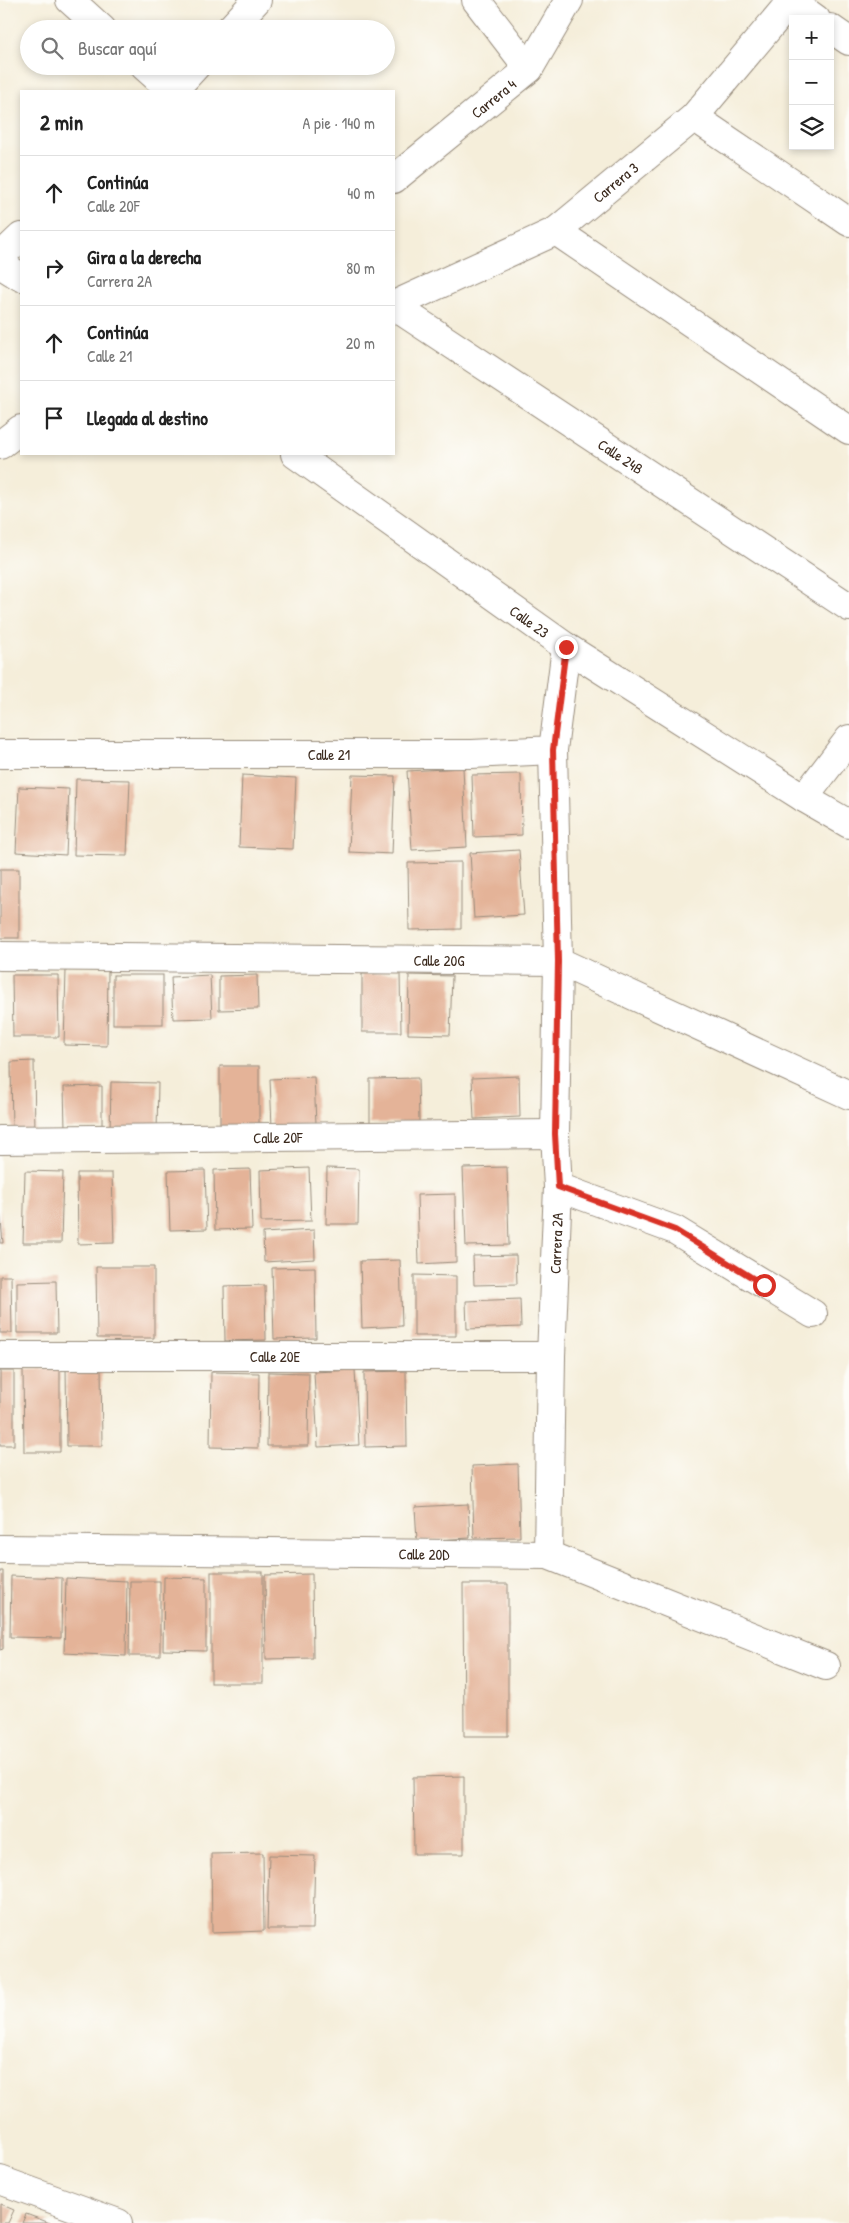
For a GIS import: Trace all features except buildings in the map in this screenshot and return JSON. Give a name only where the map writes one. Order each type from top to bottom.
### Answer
[{"type":"street","points":[[70,0],[92,20]]},
{"type":"street","points":[[238,20],[257,0]]},
{"type":"street","points":[[476,0],[528,70]]},
{"type":"street","name":"Carrera 4","points":[[395,178],[528,70],[569,0]]},
{"type":"street","points":[[791,1],[810,15]]},
{"type":"street","name":"Carrera 3","points":[[395,306],[556,231],[694,117],[791,1]]},
{"type":"street","points":[[834,31],[849,41]]},
{"type":"street","points":[[154,75],[172,90]]},
{"type":"street","points":[[174,90],[188,75]]},
{"type":"street","points":[[694,117],[849,222]]},
{"type":"street","points":[[556,231],[849,430]]},
{"type":"street","points":[[0,257],[20,238]]},
{"type":"street","points":[[0,264],[20,276]]},
{"type":"street","name":"Calle 24B","points":[[395,307],[849,608]]},
{"type":"street","points":[[0,445],[20,430]]},
{"type":"street","name":"Calle 23","points":[[296,455],[566,647],[804,798],[849,824]]},
{"type":"street","points":[[553,750],[566,647]]},
{"type":"street","points":[[804,798],[849,739]]},
{"type":"street","name":"Calle 21","points":[[0,754],[472,754],[553,750]]},
{"type":"street","name":"Carrera 2A","points":[[548,1555],[550,1356],[558,1187],[555,1134],[558,961],[553,750]]},
{"type":"street","name":"Calle 20G","points":[[0,956],[558,961],[849,1094]]},
{"type":"street","name":"Calle 20F","points":[[0,1140],[555,1134]]},
{"type":"street","points":[[558,1187],[675,1230],[813,1314]]},
{"type":"street","name":"Calle 20E","points":[[0,1356],[550,1356]]},
{"type":"street","name":"Calle 20D","points":[[0,1549],[548,1555],[826,1666]]},
{"type":"street","points":[[0,2180],[118,2223]]},
{"type":"route","points":[[566,647],[553,750],[558,961],[555,1134],[558,1187],[675,1230],[764,1285]]}]
